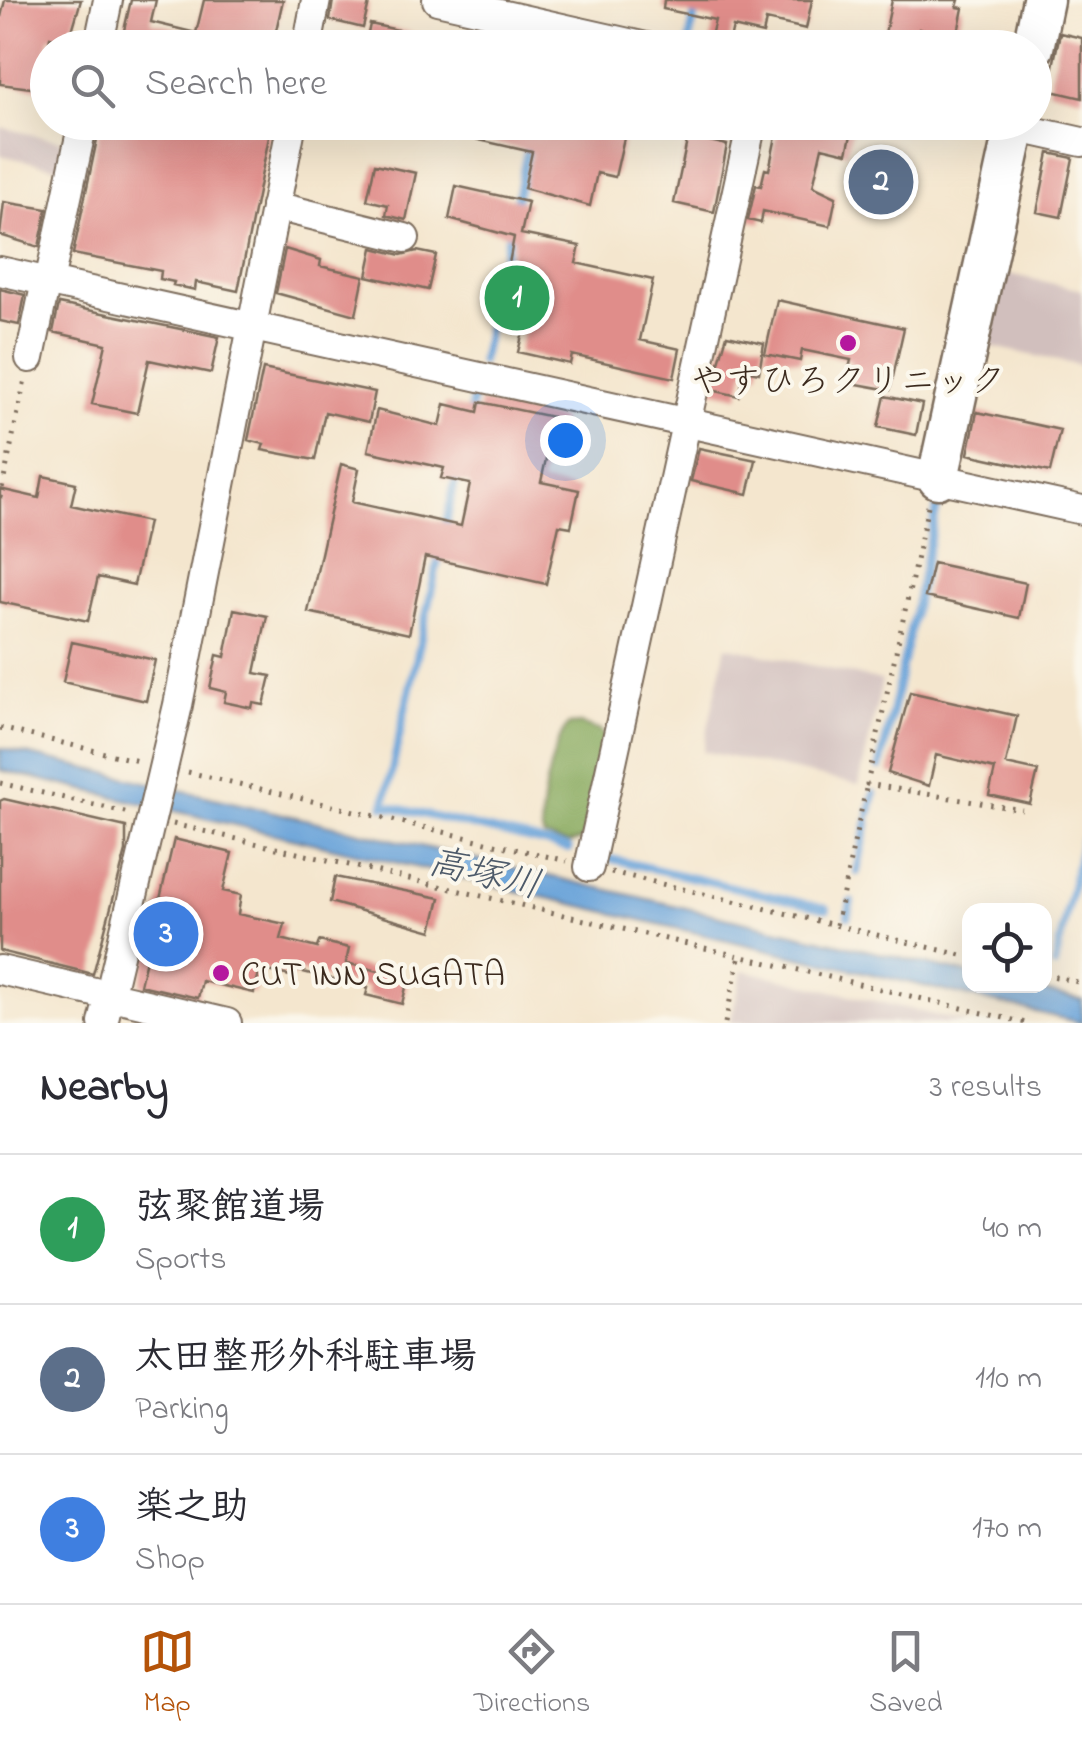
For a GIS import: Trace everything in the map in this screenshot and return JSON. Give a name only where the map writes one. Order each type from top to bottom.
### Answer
[{"type":"street","points":[[102,30],[108,0]]},
{"type":"street","points":[[310,30],[316,0]]},
{"type":"street","points":[[436,0],[570,30]]},
{"type":"street","points":[[1037,30],[1043,0]]},
{"type":"street","points":[[1052,135],[1082,142]]},
{"type":"street","points":[[30,358],[78,140]]},
{"type":"street","points":[[106,1009],[162,770],[289,140]]},
{"type":"street","points":[[589,866],[748,140]]},
{"type":"street","points":[[936,478],[1005,140]]},
{"type":"street","points":[[276,206],[405,238]]},
{"type":"street","points":[[0,271],[1082,510]]},
{"type":"street","points":[[0,970],[106,1009],[227,1023]]},
{"type":"path","points":[[0,498],[30,358]]},
{"type":"path","points":[[836,925],[936,478]]},
{"type":"path","points":[[0,728],[162,770]]},
{"type":"path","points":[[0,783],[1026,1023]]},
{"type":"path","points":[[867,784],[1022,810]]},
{"type":"path","points":[[725,1023],[740,956]]},
{"type":"path","points":[[1052,976],[1082,983]]},
{"type":"shaded area","points":[[0,127],[30,134],[30,140],[69,143],[64,169],[0,155]]},
{"type":"shaded area","points":[[1000,272],[1082,290],[1082,366],[984,345]]},
{"type":"shaded area","points":[[726,646],[882,681],[859,785],[703,751]]},
{"type":"shaded area","points":[[743,970],[969,1023],[730,1023]]},
{"type":"green space","points":[[580,724],[601,731],[605,739],[583,840],[567,844],[544,837],[542,815],[557,745],[569,725]]},
{"type":"water","name":"高塚川","points":[[0,748],[962,972],[962,993],[1050,993],[1082,1000],[1082,1023],[0,770]]},
{"type":"building","points":[[5,0],[81,0],[72,30],[30,30],[30,88],[0,84],[0,21]]},
{"type":"building","points":[[131,0],[156,0],[151,22],[184,30],[124,30]]},
{"type":"building","points":[[204,0],[283,0],[276,30],[197,30]]},
{"type":"building","points":[[333,0],[369,3],[363,28],[330,20]]},
{"type":"building","points":[[664,0],[812,0],[806,29],[766,20],[764,30],[712,30],[715,20],[663,9]]},
{"type":"building","points":[[892,0],[959,0],[957,7],[963,8],[959,30],[886,30]]},
{"type":"building","points":[[370,24],[398,30],[369,30]]},
{"type":"building","points":[[1060,33],[1082,38],[1082,98],[1052,91]]},
{"type":"building","points":[[97,140],[268,140],[238,291],[196,282],[195,290],[160,279],[161,271],[73,254]]},
{"type":"building","points":[[479,140],[623,140],[615,177],[597,173],[590,206],[524,188],[532,152]]},
{"type":"building","points":[[687,140],[727,145],[714,212],[674,203]]},
{"type":"building","points":[[775,140],[850,140],[847,153],[822,147],[813,186],[836,197],[830,226],[763,211],[761,223],[748,220],[756,185],[761,186],[765,169],[769,170]]},
{"type":"building","points":[[1049,153],[1073,158],[1061,217],[1037,212]]},
{"type":"building","points":[[375,164],[416,173],[406,220],[386,215],[388,205],[367,200]]},
{"type":"building","points":[[456,186],[528,202],[521,234],[580,246],[576,263],[653,280],[640,340],[680,349],[674,378],[572,355],[570,364],[518,352],[524,328],[498,322],[514,237],[449,219]]},
{"type":"building","points":[[4,202],[47,209],[39,247],[0,235]]},
{"type":"building","points":[[373,248],[401,255],[417,251],[436,255],[428,290],[367,276]]},
{"type":"building","points":[[285,249],[321,260],[320,266],[364,276],[356,315],[276,293]]},
{"type":"building","points":[[0,289],[25,295],[19,325],[0,321]]},
{"type":"building","name":"やすひろクリニック","points":[[777,300],[904,328],[890,390],[846,382],[851,360],[802,350],[800,361],[765,354]]},
{"type":"building","points":[[59,304],[219,337],[211,373],[149,360],[137,413],[92,404],[106,344],[53,332]]},
{"type":"building","points":[[727,335],[764,343],[759,373],[745,370],[739,396],[711,390]]},
{"type":"building","points":[[263,369],[375,392],[369,422],[325,412],[315,460],[262,450],[264,444],[248,440]]},
{"type":"building","points":[[885,396],[922,404],[916,435],[878,427]]},
{"type":"building","points":[[480,402],[562,419],[556,446],[549,445],[541,482],[579,490],[571,527],[559,525],[546,584],[425,557],[409,634],[308,612],[341,464],[359,469],[352,502],[461,526],[470,484],[441,478],[444,468],[368,451],[377,410],[440,426],[445,404],[478,412]]},
{"type":"building","points":[[977,412],[1060,430],[1050,472],[968,454]]},
{"type":"building","points":[[699,448],[756,460],[748,494],[691,481]]},
{"type":"building","points":[[43,476],[76,483],[71,505],[148,522],[134,585],[98,577],[88,621],[0,602],[0,489],[39,498]]},
{"type":"building","points":[[933,563],[1026,583],[1019,618],[925,597]]},
{"type":"building","points":[[234,609],[267,616],[255,673],[271,676],[264,705],[253,703],[252,708],[224,702],[226,692],[210,688],[217,655],[225,657]]},
{"type":"building","points":[[72,642],[155,660],[146,701],[63,682]]},
{"type":"building","points":[[910,692],[1017,716],[1006,764],[1038,771],[1030,804],[989,795],[995,769],[936,755],[929,786],[888,773]]},
{"type":"building","points":[[0,801],[126,827],[126,851],[93,974],[0,951]]},
{"type":"building","points":[[174,839],[232,853],[223,891],[241,895],[238,914],[285,924],[281,939],[317,948],[319,941],[349,948],[346,963],[399,976],[397,980],[407,983],[402,1004],[366,995],[368,988],[295,970],[294,977],[260,969],[254,993],[202,981],[198,998],[140,985]]},
{"type":"building","points":[[335,877],[440,898],[432,931],[330,902]]},
{"type":"waterway","points":[[691,30],[698,0]]},
{"type":"waterway","points":[[515,206],[529,142]]},
{"type":"waterway","points":[[481,362],[510,229]]},
{"type":"waterway","points":[[469,416],[475,391]]},
{"type":"waterway","points":[[445,528],[457,473]]},
{"type":"waterway","points":[[880,767],[937,508]]},
{"type":"waterway","points":[[384,806],[440,552]]},
{"type":"waterway","points":[[181,765],[187,728]]},
{"type":"waterway","points":[[870,813],[874,794]]},
{"type":"waterway","name":"高塚川","points":[[384,805],[569,849]]},
{"type":"waterway","points":[[857,872],[868,821]]},
{"type":"waterway","points":[[1055,965],[1082,841]]},
{"type":"waterway","points":[[607,858],[827,909]]},
{"type":"waterway","points":[[848,916],[851,902]]},
{"type":"place","name":"太田整形外科駐車場","points":[[881,182]]},
{"type":"place","name":"弦聚館道場","points":[[517,298]]},
{"type":"place","name":"やすひろクリニック","points":[[848,343]]},
{"type":"place","name":"楽之助","points":[[166,934]]},
{"type":"place","name":"CUT INN SUGATA","points":[[221,973]]}]
